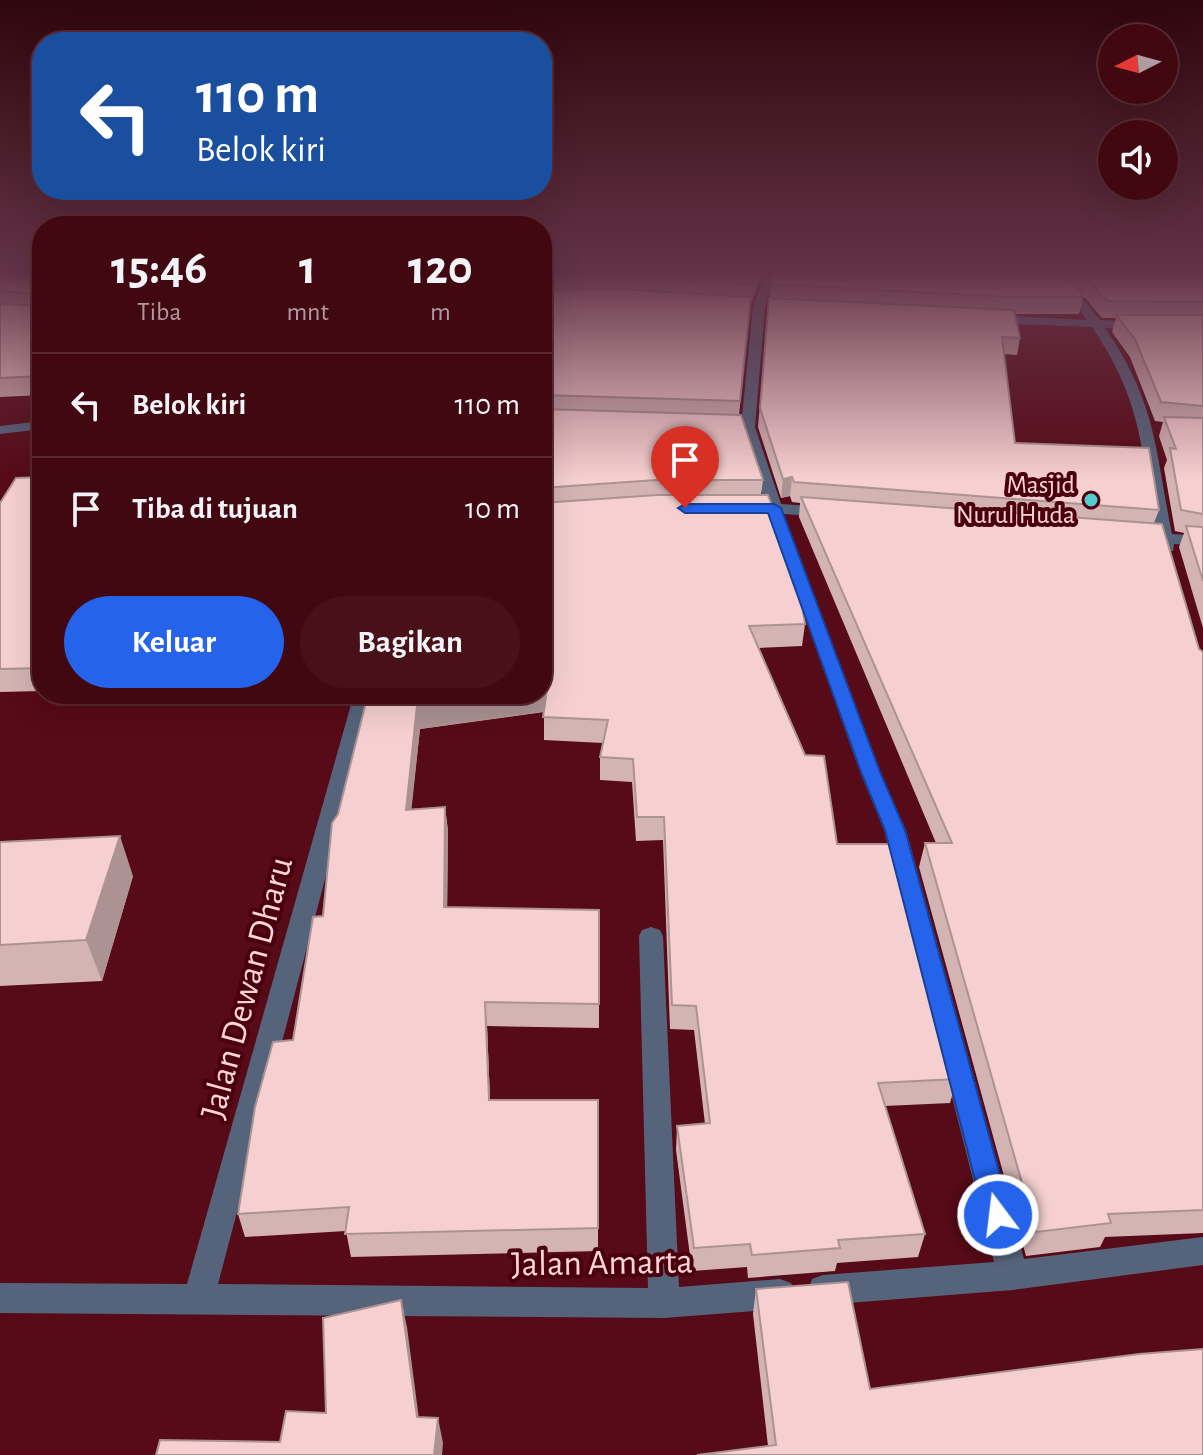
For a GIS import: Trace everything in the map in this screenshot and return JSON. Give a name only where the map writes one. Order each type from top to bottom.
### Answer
[{"type":"street","points":[[756,344],[748,427],[774,508],[870,772],[895,830],[1013,1275]]},
{"type":"street","points":[[1111,344],[1121,358],[1154,429],[1165,538],[1173,568]]},
{"type":"street","points":[[0,430],[32,426]]},
{"type":"street","points":[[732,427],[748,427]]},
{"type":"street","points":[[744,508],[849,514]]},
{"type":"street","points":[[1124,536],[1203,541]]},
{"type":"street","name":"Jalan Dewan Dharu","points":[[198,1300],[361,704]]},
{"type":"street","points":[[651,936],[664,1303]]},
{"type":"street","name":"Jalan Amarta","points":[[0,1298],[664,1303],[1013,1275],[1203,1251]]},
{"type":"building","points":[[0,344],[32,344],[32,376],[0,378]]},
{"type":"building","points":[[552,344],[746,344],[740,401],[552,395]]},
{"type":"building","points":[[765,344],[1003,344],[1015,443],[1149,448],[1159,510],[794,482],[792,477],[783,479],[760,408]]},
{"type":"building","points":[[1137,344],[1203,344],[1203,406],[1161,402]]},
{"type":"building","points":[[552,409],[741,415],[763,480],[656,480],[552,487]]},
{"type":"building","points":[[1164,417],[1203,418],[1203,514],[1181,510],[1170,448],[1176,449]]},
{"type":"building","points":[[32,477],[32,668],[0,669],[0,503],[16,478]]},
{"type":"building","points":[[657,495],[768,495],[798,578],[805,624],[749,626],[805,755],[824,756],[837,844],[895,844],[957,1079],[878,1083],[925,1234],[838,1240],[840,1248],[752,1255],[750,1244],[694,1248],[677,1126],[710,1123],[696,1006],[672,1005],[664,817],[637,817],[633,759],[600,757],[608,720],[543,717],[545,704],[552,704],[552,502]]},
{"type":"building","points":[[801,497],[1162,524],[1199,649],[1203,652],[1203,1210],[1108,1214],[1111,1223],[1036,1232],[925,843],[952,843]]},
{"type":"building","points":[[1186,526],[1203,527],[1203,581]]},
{"type":"building","points":[[366,704],[432,704],[417,706],[406,810],[445,807],[444,907],[599,910],[599,1004],[485,1002],[489,1100],[598,1100],[598,1228],[345,1234],[349,1207],[238,1214],[255,1107],[273,1042],[293,1040],[313,917],[323,916],[332,823],[338,814]]},
{"type":"building","points":[[120,836],[86,940],[0,945],[0,842]]},
{"type":"building","points":[[848,1282],[870,1389],[1139,1354],[1203,1349],[1203,1455],[697,1455],[776,1445],[756,1289]]},
{"type":"building","points":[[401,1300],[417,1417],[438,1418],[434,1455],[156,1455],[160,1440],[280,1442],[286,1411],[326,1413],[323,1318]]},
{"type":"place","name":"Masjid Nurul Huda","points":[[1091,500]]},
{"type":"route","points":[[685,508],[774,508],[870,772],[895,830],[998,1215]]}]
